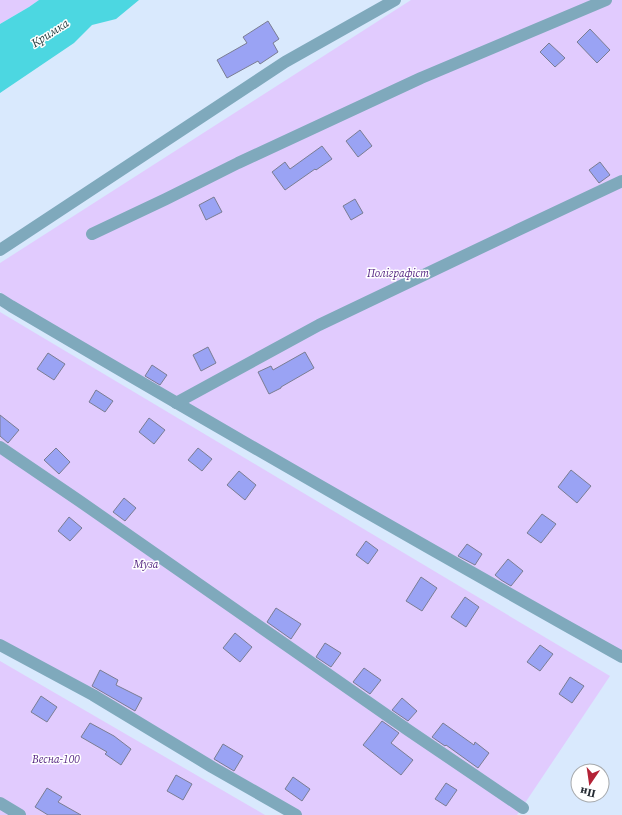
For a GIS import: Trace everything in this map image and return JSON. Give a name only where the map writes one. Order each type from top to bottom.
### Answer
[{"type":"street","points":[[0,250],[285,62],[394,0]]},
{"type":"street","points":[[92,234],[238,163],[421,78],[606,0]]},
{"type":"street","points":[[176,403],[320,325],[622,182]]},
{"type":"street","points":[[0,299],[176,403],[426,547],[622,657]]},
{"type":"street","points":[[0,447],[523,808]]},
{"type":"street","points":[[0,645],[93,695],[212,767],[296,815]]},
{"type":"street","points":[[0,803],[20,815]]},
{"type":"green space","points":[[0,0],[39,0],[0,24]]},
{"type":"green space","name":"Поліграфіст","points":[[411,0],[622,0],[622,650],[619,654],[19,309],[0,292],[0,263]]},
{"type":"green space","name":"Муза","points":[[0,312],[610,676],[517,815],[293,815],[0,642]]},
{"type":"green space","name":"Весна-100","points":[[0,661],[265,815],[0,815]]},
{"type":"water","name":"Кримка","points":[[39,0],[139,0],[116,19],[92,25],[74,43],[0,93],[0,24]]},
{"type":"building","points":[[268,21],[279,39],[273,43],[278,52],[260,64],[258,61],[227,78],[217,60],[247,43],[243,37]]},
{"type":"building","points":[[590,29],[610,50],[597,63],[577,42]]},
{"type":"building","points":[[549,43],[565,58],[555,67],[540,52]]},
{"type":"building","points":[[360,130],[372,146],[358,157],[346,141]]},
{"type":"building","points":[[322,146],[332,159],[285,190],[272,172],[285,162],[290,169]]},
{"type":"building","points":[[600,162],[610,175],[599,183],[589,170]]},
{"type":"building","points":[[214,197],[222,212],[206,220],[199,205]]},
{"type":"building","points":[[355,199],[363,213],[351,220],[343,206]]},
{"type":"building","points":[[208,347],[216,363],[201,371],[193,355]]},
{"type":"building","points":[[305,352],[314,368],[269,394],[258,372],[271,366],[273,370]]},
{"type":"building","points":[[48,353],[65,364],[54,380],[37,369]]},
{"type":"building","points":[[152,365],[167,375],[160,385],[145,376]]},
{"type":"building","points":[[96,390],[113,401],[105,412],[89,402]]},
{"type":"building","points":[[0,415],[19,430],[8,443],[0,436]]},
{"type":"building","points":[[149,418],[165,430],[154,444],[139,432]]},
{"type":"building","points":[[56,448],[70,462],[59,474],[44,460]]},
{"type":"building","points":[[198,448],[212,459],[202,471],[188,460]]},
{"type":"building","points":[[571,470],[591,486],[577,503],[558,487]]},
{"type":"building","points":[[239,471],[256,485],[245,500],[227,485]]},
{"type":"building","points":[[124,498],[136,508],[125,521],[113,512]]},
{"type":"building","points":[[542,514],[556,524],[541,543],[527,533]]},
{"type":"building","points":[[69,517],[82,528],[70,541],[58,531]]},
{"type":"building","points":[[366,541],[378,550],[368,564],[356,555]]},
{"type":"building","points":[[467,544],[482,554],[475,565],[458,556]]},
{"type":"building","points":[[508,559],[523,571],[511,586],[495,575]]},
{"type":"building","points":[[421,577],[437,588],[422,611],[406,601]]},
{"type":"building","points":[[465,597],[479,607],[466,627],[451,617]]},
{"type":"building","points":[[276,608],[301,624],[291,639],[267,622]]},
{"type":"building","points":[[235,633],[252,647],[240,662],[223,648]]},
{"type":"building","points":[[325,643],[341,653],[331,667],[316,657]]},
{"type":"building","points":[[540,645],[553,654],[540,671],[527,662]]},
{"type":"building","points":[[364,668],[381,680],[370,694],[353,682]]},
{"type":"building","points":[[100,670],[118,680],[116,685],[142,698],[135,711],[92,686]]},
{"type":"building","points":[[570,677],[584,686],[572,703],[559,694]]},
{"type":"building","points":[[41,696],[57,707],[47,722],[31,712]]},
{"type":"building","points":[[402,698],[417,711],[408,721],[392,710]]},
{"type":"building","points":[[382,721],[399,733],[391,743],[413,760],[401,775],[363,745]]},
{"type":"building","points":[[90,723],[114,736],[131,749],[121,765],[105,754],[107,752],[81,737]]},
{"type":"building","points":[[443,723],[474,745],[475,742],[489,753],[478,768],[432,737]]},
{"type":"building","points":[[223,744],[243,756],[234,771],[214,759]]},
{"type":"building","points":[[176,775],[192,784],[183,800],[167,791]]},
{"type":"building","points":[[293,777],[310,789],[302,801],[285,789]]},
{"type":"building","points":[[446,783],[457,790],[446,806],[435,799]]},
{"type":"building","points":[[47,788],[62,797],[58,802],[81,815],[48,815],[35,807]]}]
